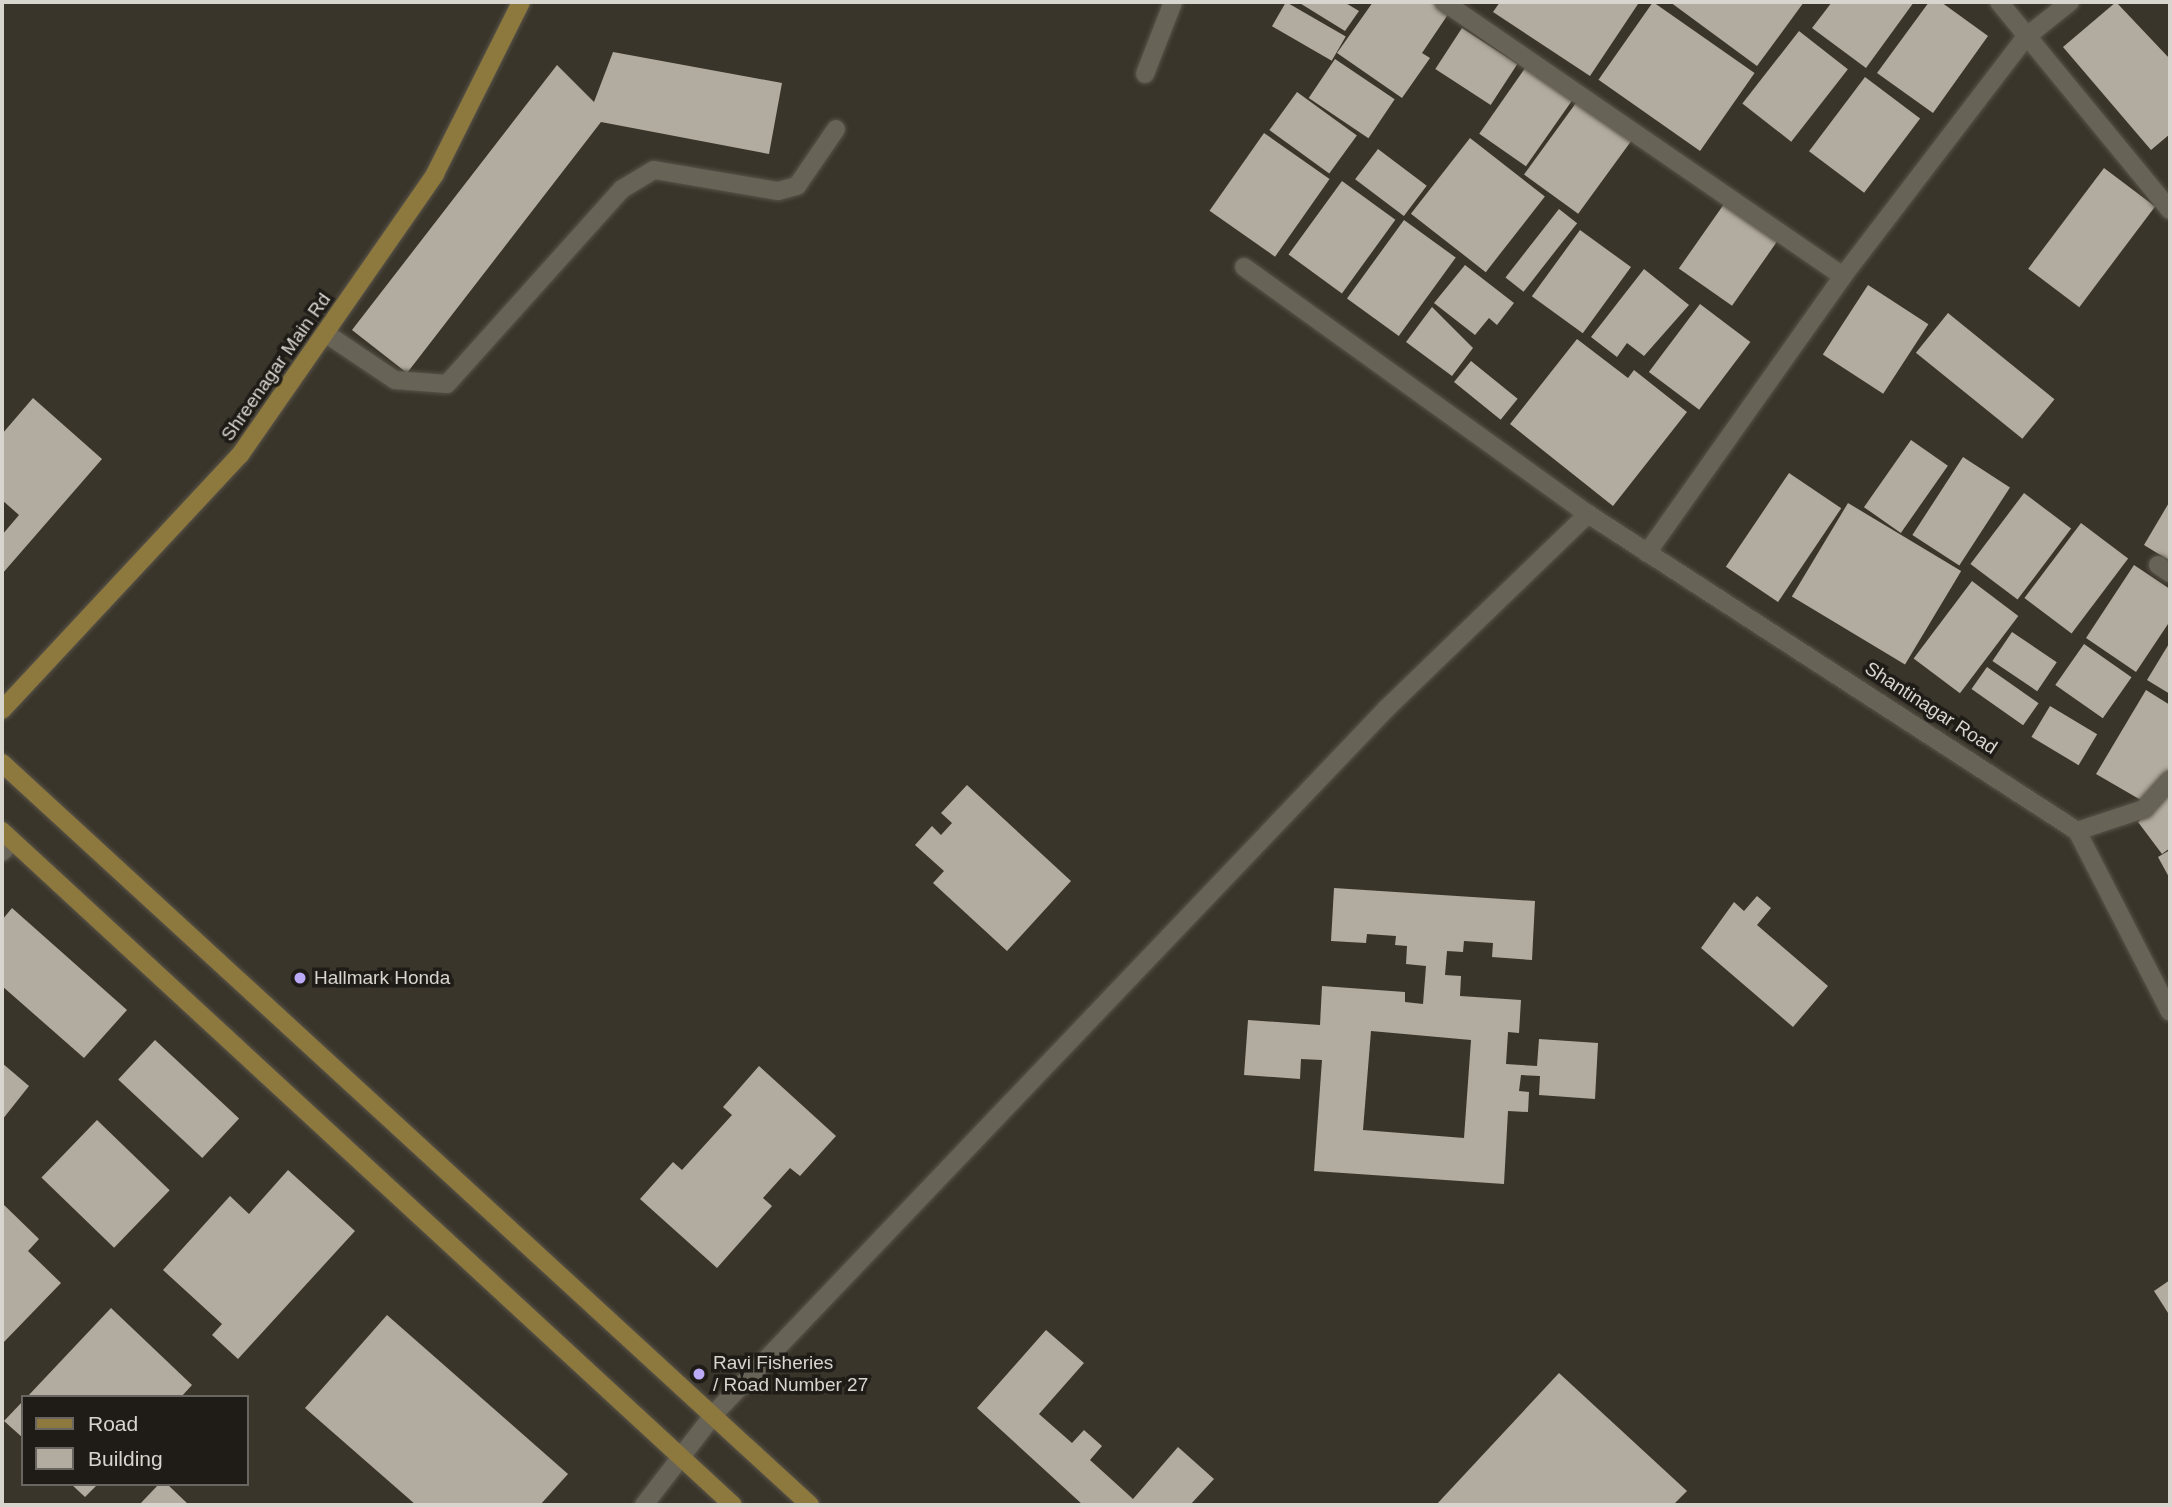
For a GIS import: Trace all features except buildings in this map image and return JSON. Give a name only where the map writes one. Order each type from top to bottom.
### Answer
[{"type":"street","name":"Shreenagar Main Rd","points":[[2,710],[240,455],[435,174],[521,2]]},
{"type":"street","points":[[1145,74],[1173,2]]},
{"type":"street","points":[[1444,2],[1843,276]]},
{"type":"street","points":[[1999,2],[2170,210]]},
{"type":"street","points":[[1647,553],[1843,276],[2026,37],[2070,2]]},
{"type":"street","points":[[325,333],[394,380],[447,384],[622,189],[654,170],[778,191],[797,186],[836,129]]},
{"type":"street","name":"Shantinagar Road","points":[[1244,267],[1588,514],[2077,831],[2170,1012]]},
{"type":"street","points":[[644,1505],[684,1459],[714,1414],[1386,709],[1588,514]]},
{"type":"street","points":[[2,763],[810,1505]]},
{"type":"street","points":[[2077,831],[2144,809],[2170,780]]},
{"type":"street","points":[[5,841],[733,1505]]},
{"type":"place","name":"Hallmark Honda","points":[[300,978]]},
{"type":"place","name":"Ravi Fisheries / Road Number 27","points":[[699,1374]]}]
